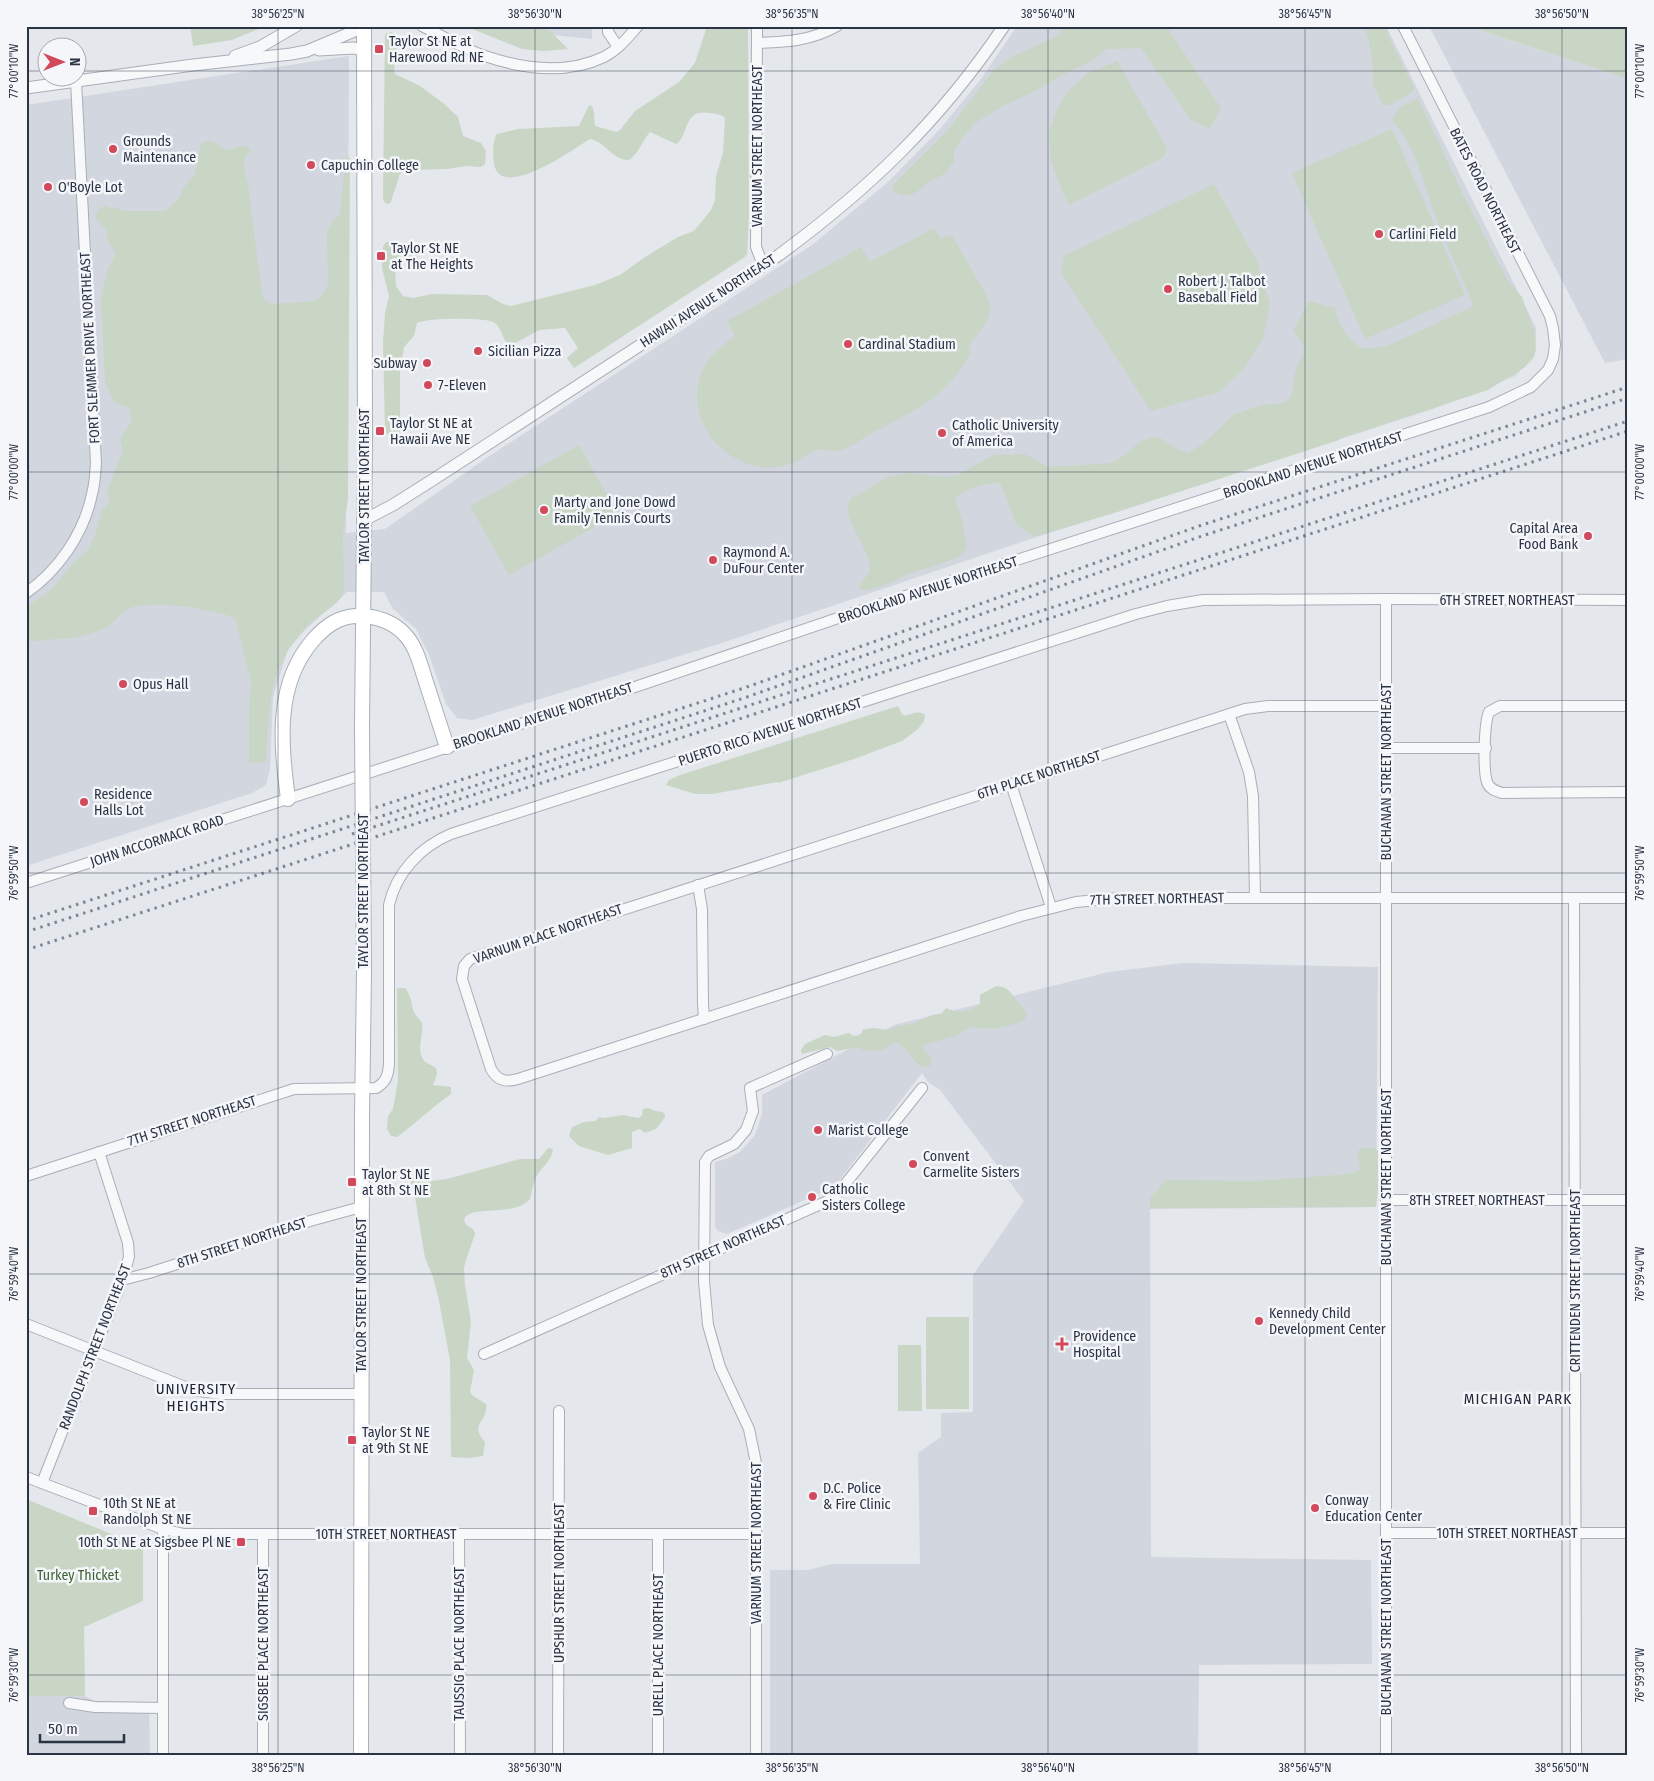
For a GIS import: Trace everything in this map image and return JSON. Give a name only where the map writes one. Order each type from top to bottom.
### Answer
[{"type":"main road","name":"TAYLOR STREET NORTHEAST","points":[[361,1755],[361,1208],[364,974],[362,726],[364,26]]},
{"type":"main road","points":[[288,799],[284,757],[284,711],[291,674],[307,648],[329,625],[345,618],[363,616],[381,620],[400,630],[410,641],[447,747]]},
{"type":"street","points":[[222,62],[260,47],[296,26]]},
{"type":"street","points":[[308,51],[364,26]]},
{"type":"street","points":[[422,26],[484,56],[530,68],[566,69],[604,57],[618,47],[638,26]]},
{"type":"street","points":[[608,26],[608,32],[618,47]]},
{"type":"street","name":"VARNUM STREET NORTHEAST","points":[[757,26],[756,247],[763,265]]},
{"type":"street","points":[[757,43],[801,40],[822,34],[837,26]]},
{"type":"street","name":"HAWAII AVENUE NORTHEAST","points":[[364,520],[430,482],[786,250],[834,213],[892,162],[954,95],[1004,26]]},
{"type":"street","name":"BATES ROAD NORTHEAST","points":[[1403,26],[1550,316],[1554,333],[1553,359]]},
{"type":"street","points":[[88,79],[308,51],[354,48],[365,50]]},
{"type":"street","name":"FORT SLEMMER DRIVE NORTHEAST","points":[[26,593],[37,585],[71,546],[84,521],[92,494],[96,463],[76,88]]},
{"type":"street","name":"BROOKLAND AVENUE NORTHEAST","points":[[288,799],[1490,406],[1531,388],[1545,375],[1553,359]]},
{"type":"street","name":"6TH STREET NORTHEAST","points":[[1386,599],[1628,600]]},
{"type":"street","name":"BUCHANAN STREET NORTHEAST","points":[[1386,599],[1386,1755]]},
{"type":"street","name":"PUERTO RICO AVENUE NORTHEAST","points":[[362,1088],[376,1088],[383,1084],[388,1076],[389,905],[392,893],[412,862],[428,846],[441,838],[1136,614],[1167,606],[1203,600],[1386,599]]},
{"type":"street","name":"6TH PLACE NORTHEAST","points":[[698,885],[1245,709],[1268,706],[1386,706]]},
{"type":"street","points":[[1628,706],[1500,706],[1488,712],[1486,719],[1487,783],[1493,790],[1502,793],[1628,792]]},
{"type":"street","points":[[1229,714],[1249,772],[1254,796],[1255,898]]},
{"type":"street","points":[[1386,748],[1486,748]]},
{"type":"street","points":[[1011,784],[1052,908]]},
{"type":"street","name":"JOHN MCCORMACK ROAD","points":[[26,883],[288,799]]},
{"type":"street","points":[[698,885],[702,909],[704,1019]]},
{"type":"street","name":"VARNUM PLACE NORTHEAST","points":[[698,885],[470,959],[464,966],[462,979],[491,1069],[495,1076],[504,1081],[518,1079],[704,1019]]},
{"type":"street","name":"CRITTENDEN STREET NORTHEAST","points":[[1574,898],[1576,1755]]},
{"type":"street","name":"7TH STREET NORTHEAST","points":[[704,1019],[1052,908],[1103,899],[1628,898]]},
{"type":"street","name":"VARNUM STREET NORTHEAST","points":[[756,1755],[757,1534],[755,1453],[748,1424],[725,1378],[712,1342],[705,1303],[705,1162],[706,1159],[734,1144],[746,1130],[753,1111],[750,1088],[827,1054]]},
{"type":"street","name":"7TH STREET NORTHEAST","points":[[26,1176],[294,1089],[362,1088]]},
{"type":"street","name":"8TH STREET NORTHEAST","points":[[484,1354],[832,1198],[838,1194],[922,1088]]},
{"type":"street","name":"RANDOLPH STREET NORTHEAST","points":[[42,1483],[122,1280],[129,1257],[128,1243],[99,1152]]},
{"type":"street","name":"8TH STREET NORTHEAST","points":[[1386,1200],[1628,1200]]},
{"type":"street","name":"8TH STREET NORTHEAST","points":[[122,1280],[310,1221],[361,1208]]},
{"type":"street","points":[[26,1324],[194,1390],[221,1394],[361,1394]]},
{"type":"street","name":"UPSHUR STREET NORTHEAST","points":[[558,1755],[559,1410]]},
{"type":"street","name":"10TH STREET NORTHEAST","points":[[26,1477],[163,1529],[190,1534],[757,1534]]},
{"type":"street","points":[[163,1529],[163,1755]]},
{"type":"street","name":"10TH STREET NORTHEAST","points":[[1386,1533],[1628,1533]]},
{"type":"street","name":"SIGSBEE PLACE NORTHEAST","points":[[262,1755],[263,1534]]},
{"type":"street","name":"TAUSSIG PLACE NORTHEAST","points":[[459,1534],[460,1755]]},
{"type":"street","name":"URELL PLACE NORTHEAST","points":[[658,1535],[658,1755]]},
{"type":"street","points":[[69,1702],[96,1707],[163,1708]]},
{"type":"shaded area","points":[[486,26],[592,26],[592,39],[511,31]]},
{"type":"shaded area","name":"Catholic University of America","points":[[1017,26],[1386,26],[1536,328],[1535,356],[1515,376],[1433,409],[1028,540],[725,642],[472,720],[457,718],[446,704],[429,655],[416,629],[393,609],[384,592],[347,592],[305,630],[288,650],[273,697],[270,769],[266,785],[252,793],[26,866],[26,105],[349,56],[346,533],[385,529],[488,457],[812,245],[888,182],[940,129],[981,79]]},
{"type":"shaded area","points":[[1429,26],[1468,26],[1628,79],[1628,359],[1605,363]]},
{"type":"shaded area","name":"Providence Hospital","points":[[1183,963],[1378,967],[1376,1207],[1150,1209],[1151,1557],[1371,1560],[1372,1664],[1199,1665],[1198,1755],[770,1755],[770,1570],[808,1570],[831,1564],[920,1564],[918,1453],[941,1437],[941,1413],[973,1412],[973,1275],[1024,1201],[940,1090],[928,1082],[922,1073],[834,1187],[727,1234],[718,1231],[715,1226],[715,1162],[740,1152],[755,1135],[762,1114],[762,1095],[894,1025],[1109,972]]},
{"type":"shaded area","points":[[26,1696],[85,1696],[94,1701],[149,1702],[150,1755],[26,1755]]},
{"type":"green space","points":[[190,26],[266,26],[232,40],[193,46]]},
{"type":"green space","points":[[465,26],[524,26],[549,30],[568,49],[543,51],[522,49]]},
{"type":"green space","points":[[707,26],[748,26],[749,217],[747,254],[745,257],[574,368],[567,358],[578,348],[565,328],[539,330],[510,346],[505,341],[500,328],[490,321],[457,319],[417,323],[414,336],[404,347],[400,372],[400,436],[399,438],[393,438],[385,432],[383,342],[385,313],[389,296],[382,268],[383,247],[386,242],[392,242],[400,250],[418,253],[418,259],[400,260],[395,265],[396,286],[403,296],[413,298],[432,294],[487,295],[503,304],[511,306],[595,285],[620,275],[678,237],[694,231],[711,210],[715,200],[716,177],[723,152],[725,118],[718,114],[695,114],[676,144],[650,132],[629,160],[618,157],[596,141],[590,139],[539,169],[523,175],[510,177],[500,174],[494,164],[493,153],[497,134],[518,129],[579,126],[589,105],[592,106],[594,112],[595,126],[617,132],[635,111],[679,82],[695,63]]},
{"type":"green space","points":[[1063,26],[1166,26],[1221,108],[1210,129],[1191,120],[1141,48],[1107,49],[1090,62],[1003,106],[975,123],[954,151],[954,161],[946,173],[930,181],[917,192],[907,196],[896,193],[892,188],[893,185],[948,130],[993,71],[1011,57],[1054,38],[1059,34]]},
{"type":"green space","points":[[1363,26],[1385,26],[1415,90],[1390,105],[1383,105],[1373,84],[1373,67],[1368,36]]},
{"type":"green space","points":[[1468,26],[1628,26],[1628,79]]},
{"type":"green space","points":[[391,32],[406,40],[406,42],[397,47],[395,74],[420,86],[443,103],[458,117],[463,136],[481,143],[486,151],[485,164],[481,167],[465,166],[448,169],[405,170],[399,175],[391,202],[388,204],[384,202],[383,197],[385,34]]},
{"type":"green space","points":[[1117,61],[1167,148],[1164,157],[1069,205],[1051,161],[1049,132],[1057,109],[1068,91],[1088,73]]},
{"type":"green space","points":[[1418,98],[1464,197],[1508,281],[1522,297],[1535,334],[1536,350],[1532,359],[1525,367],[1488,390],[1111,514],[1037,536],[1031,535],[1017,525],[1000,483],[976,487],[964,492],[955,499],[961,516],[967,548],[961,555],[911,573],[880,587],[860,590],[859,585],[870,570],[869,560],[851,521],[848,504],[852,498],[886,478],[908,473],[945,477],[958,475],[993,455],[1025,454],[1048,467],[1112,463],[1141,441],[1157,436],[1188,453],[1204,443],[1233,415],[1262,405],[1284,403],[1290,398],[1293,391],[1295,372],[1304,348],[1293,331],[1309,301],[1335,308],[1338,320],[1349,338],[1364,348],[1378,348],[1392,344],[1472,307],[1472,301],[1439,226],[1413,152],[1407,140],[1392,121],[1398,109]]},
{"type":"green space","name":"Carlini Field","points":[[1392,129],[1465,295],[1365,339],[1292,173]]},
{"type":"green space","points":[[210,141],[226,150],[245,146],[250,151],[244,159],[244,167],[262,294],[265,300],[271,304],[316,301],[328,285],[327,232],[333,221],[340,214],[346,156],[350,158],[348,499],[343,535],[343,594],[337,602],[306,627],[283,658],[272,690],[266,762],[262,763],[249,763],[251,682],[235,618],[211,611],[181,606],[138,606],[125,611],[107,627],[88,634],[63,639],[32,641],[26,639],[26,607],[51,590],[74,562],[87,551],[95,535],[102,511],[110,500],[107,489],[123,451],[120,439],[132,420],[129,407],[113,401],[105,382],[101,297],[108,269],[116,253],[108,242],[106,229],[95,218],[96,215],[100,209],[108,205],[109,208],[115,207],[122,211],[165,211],[176,202],[185,186],[195,174],[201,143]]},
{"type":"green space","name":"Robert J. Talbot Baseball Field","points":[[1214,184],[1257,261],[1270,305],[1263,338],[1244,369],[1219,392],[1151,411],[1061,273],[1064,256]]},
{"type":"green space","name":"Cardinal Stadium","points":[[934,228],[941,239],[949,235],[953,237],[987,296],[990,308],[988,319],[975,339],[972,340],[969,350],[970,354],[961,369],[939,393],[914,411],[842,450],[815,450],[799,460],[786,465],[762,467],[744,463],[716,443],[706,429],[699,413],[697,396],[699,379],[707,362],[716,351],[735,336],[727,321],[861,247],[870,262]]},
{"type":"green space","name":"Marty and Jone Dowd Family Tennis Courts","points":[[579,445],[618,514],[509,575],[470,506]]},
{"type":"green space","points":[[898,706],[905,716],[913,713],[925,715],[924,721],[918,729],[902,741],[854,759],[778,783],[713,794],[695,794],[666,785],[669,780],[680,775]]},
{"type":"green space","points":[[996,986],[1006,988],[1010,992],[1027,1014],[1024,1020],[993,1029],[971,1027],[956,1036],[923,1045],[922,1047],[931,1059],[931,1065],[926,1068],[917,1063],[904,1048],[895,1042],[881,1051],[864,1050],[858,1047],[837,1051],[830,1047],[802,1054],[801,1050],[805,1044],[825,1035],[834,1037],[849,1033],[857,1036],[862,1033],[862,1030],[873,1028],[887,1030],[897,1026],[913,1024],[932,1015],[941,1014],[946,1008],[955,1011],[971,1009],[980,1004],[980,995]]},
{"type":"green space","points":[[397,988],[405,988],[411,999],[413,1010],[422,1023],[421,1055],[423,1060],[436,1068],[437,1072],[433,1085],[451,1087],[451,1094],[397,1137],[391,1136],[387,1129],[388,1116],[393,1109],[398,1080]]},
{"type":"green space","points":[[649,1108],[663,1112],[665,1117],[656,1129],[645,1133],[640,1129],[632,1132],[632,1148],[608,1155],[579,1146],[569,1136],[572,1127],[584,1122],[596,1121],[599,1117],[623,1115],[638,1118],[642,1116],[643,1109]]},
{"type":"green space","points":[[548,1148],[553,1149],[549,1160],[536,1177],[530,1199],[523,1205],[504,1210],[476,1212],[464,1219],[466,1225],[473,1229],[475,1234],[464,1268],[471,1322],[467,1358],[474,1370],[470,1392],[486,1404],[485,1415],[478,1431],[485,1442],[483,1456],[468,1458],[451,1457],[450,1360],[438,1296],[425,1258],[415,1197],[410,1181],[416,1176],[424,1182],[447,1179],[520,1159],[538,1159]]},
{"type":"green space","points":[[1361,1148],[1374,1148],[1378,1151],[1376,1207],[1150,1208],[1150,1198],[1166,1180],[1255,1181],[1338,1175],[1356,1172],[1360,1169],[1357,1153]]},
{"type":"green space","points":[[926,1317],[969,1317],[969,1409],[926,1409]]},
{"type":"green space","points":[[898,1345],[921,1345],[922,1411],[898,1411]]},
{"type":"green space","name":"Turkey Thicket","points":[[26,1499],[143,1547],[143,1601],[84,1627],[85,1696],[26,1696]]},
{"type":"railway","points":[[26,921],[744,688],[1199,526],[1628,387]]},
{"type":"railway","points":[[26,932],[747,697],[1202,536],[1628,398]]},
{"type":"railway","points":[[352,834],[1628,421]]},
{"type":"railway","points":[[26,950],[1628,431]]},
{"type":"place","name":"Taylor St NE at Harewood Rd NE","points":[[379,49]]},
{"type":"place","name":"Grounds Maintenance","points":[[113,149]]},
{"type":"place","name":"Capuchin College","points":[[311,165]]},
{"type":"place","name":"O'Boyle Lot","points":[[48,187]]},
{"type":"place","name":"Carlini Field","points":[[1379,234]]},
{"type":"place","name":"Taylor St NE at The Heights","points":[[381,256]]},
{"type":"place","name":"Robert J. Talbot Baseball Field","points":[[1168,289]]},
{"type":"place","name":"Cardinal Stadium","points":[[848,344]]},
{"type":"place","name":"Sicilian Pizza","points":[[478,351]]},
{"type":"place","name":"Subway","points":[[427,363]]},
{"type":"place","name":"7-Eleven","points":[[428,385]]},
{"type":"place","name":"Taylor St NE at Hawaii Ave NE","points":[[380,431]]},
{"type":"place","name":"Catholic University of America","points":[[942,433]]},
{"type":"place","name":"Marty and Jone Dowd Family Tennis Courts","points":[[544,510]]},
{"type":"place","name":"Capital Area Food Bank","points":[[1588,536]]},
{"type":"place","name":"Raymond A. DuFour Center","points":[[713,560]]},
{"type":"place","name":"Opus Hall","points":[[123,684]]},
{"type":"place","name":"Residence Halls Lot","points":[[84,802]]},
{"type":"place","name":"Marist College","points":[[818,1130]]},
{"type":"place","name":"Convent Carmelite Sisters","points":[[913,1164]]},
{"type":"place","name":"Taylor St NE at 8th St NE","points":[[352,1182]]},
{"type":"place","name":"Catholic Sisters College","points":[[812,1197]]},
{"type":"place","name":"Kennedy Child Development Center","points":[[1259,1321]]},
{"type":"place","name":"Providence Hospital","points":[[1062,1344]]},
{"type":"place","name":"Taylor St NE at 9th St NE","points":[[352,1440]]},
{"type":"place","name":"D.C. Police & Fire Clinic","points":[[813,1496]]},
{"type":"place","name":"Conway Education Center","points":[[1315,1508]]},
{"type":"place","name":"10th St NE at Randolph St NE","points":[[93,1511]]},
{"type":"place","name":"10th St NE at Sigsbee Pl NE","points":[[241,1542]]},
{"type":"district","name":"UNIVERSITY HEIGHTS","points":[[196,1398]]},
{"type":"district","name":"MICHIGAN PARK","points":[[1518,1399]]}]
